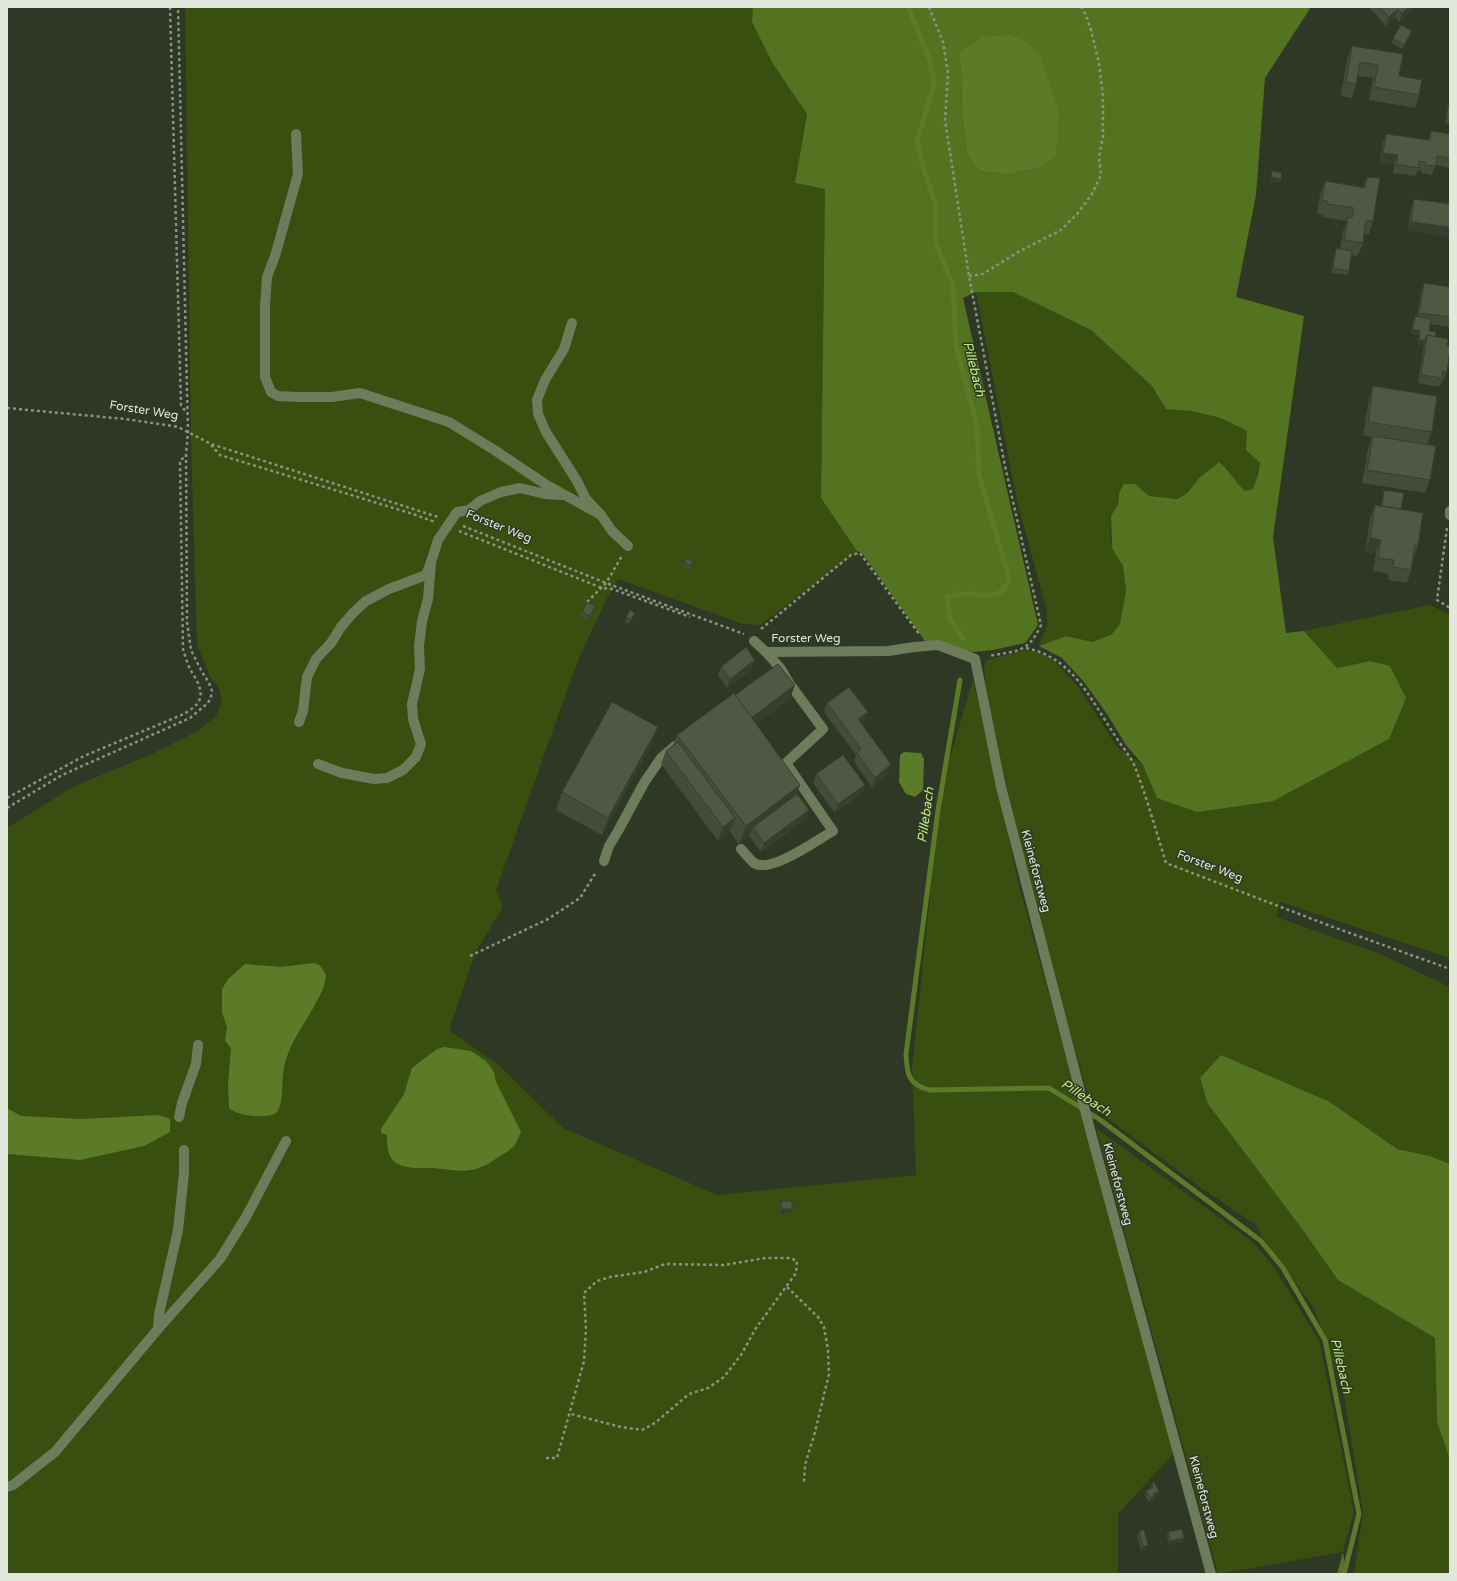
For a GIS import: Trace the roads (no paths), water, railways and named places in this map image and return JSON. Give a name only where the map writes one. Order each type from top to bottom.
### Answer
[{"type":"street","points":[[296,134],[298,174],[275,256],[267,277],[265,305],[265,377],[271,392],[278,396],[298,397],[332,397],[360,393],[449,422],[545,484],[601,515]]},
{"type":"street","points":[[572,324],[564,349],[545,380],[537,400],[538,414],[546,432],[586,499],[601,515],[612,531],[628,546]]},
{"type":"street","points":[[299,722],[304,711],[307,676],[316,659],[332,643],[341,627],[366,601],[389,589],[426,575],[438,540],[458,512],[469,510],[480,501],[501,492],[520,488],[545,494],[565,495]]},
{"type":"street","points":[[318,764],[342,773],[374,780],[388,778],[404,770],[416,757],[421,744],[413,719],[412,704],[420,669],[419,646],[422,621],[428,599],[431,562]]},
{"type":"street","name":"Forster Weg","points":[[753,639],[766,652],[888,651],[938,645],[975,659]]},
{"type":"street","points":[[741,849],[755,863],[767,866],[780,861],[833,830],[786,763],[823,729],[789,683],[777,671],[766,652]]},
{"type":"street","name":"Kleineforstweg","points":[[975,659],[1001,787],[1092,1136],[1211,1574]]},
{"type":"street","points":[[604,861],[609,846],[644,783],[661,758],[683,739]]},
{"type":"street","points":[[179,1117],[182,1103],[196,1064],[198,1045]]},
{"type":"street","points":[[7,1488],[14,1485],[55,1452],[158,1329],[220,1259],[246,1217],[286,1141]]},
{"type":"street","points":[[158,1329],[159,1314],[178,1230],[184,1172],[184,1150]]},
{"type":"waterway","name":"Pillebach","points":[[908,7],[930,60],[934,84],[917,141],[925,173],[936,206],[935,241],[953,285],[956,347],[977,425],[979,475],[1009,578],[1002,591],[996,594],[958,594],[947,597],[950,619],[963,639]]},
{"type":"waterway","name":"Pillebach","points":[[960,680],[938,810],[906,1054],[910,1078],[917,1085],[930,1090],[1049,1088],[1099,1119],[1261,1241],[1283,1268],[1325,1340],[1359,1514],[1344,1574]]}]
